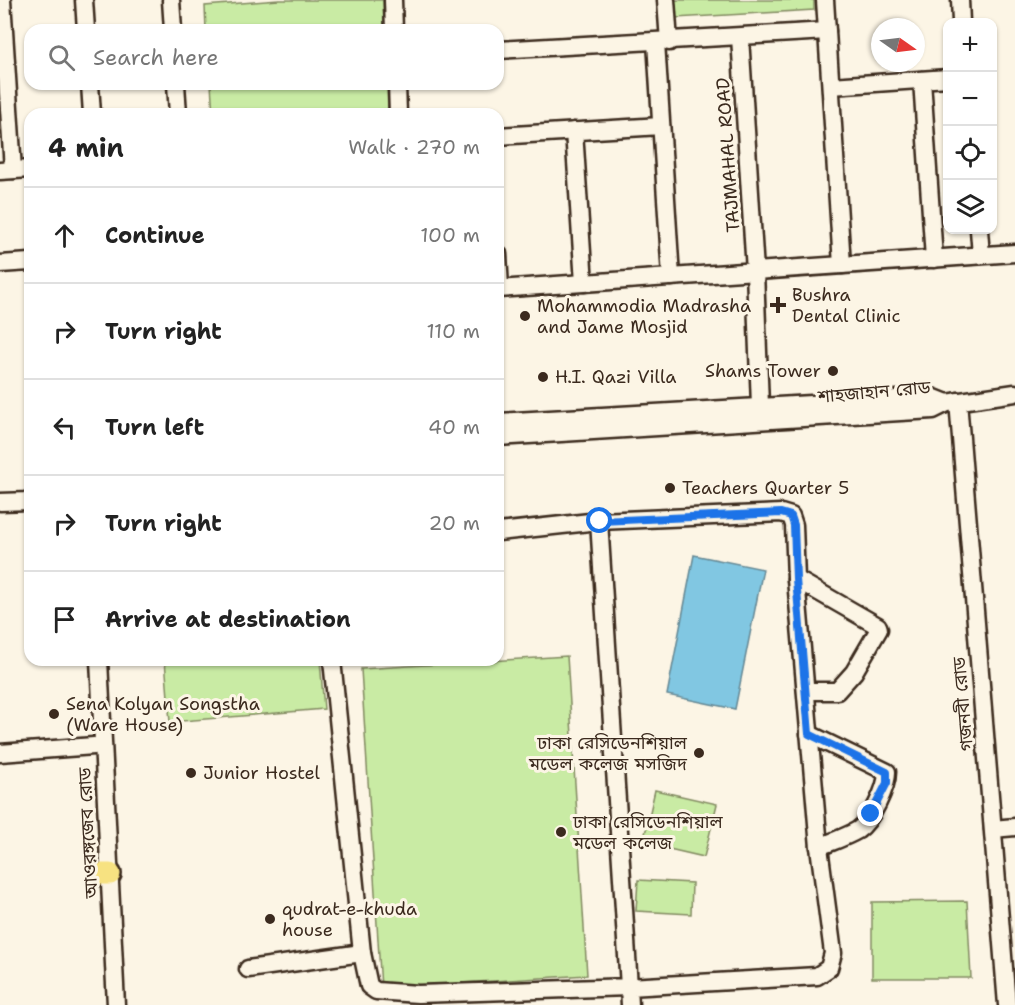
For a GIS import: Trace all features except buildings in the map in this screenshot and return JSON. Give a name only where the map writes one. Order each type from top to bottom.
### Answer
[{"type":"street","points":[[2,0],[6,171],[24,170]]},
{"type":"street","points":[[84,0],[86,24]]},
{"type":"street","points":[[171,0],[173,24]]},
{"type":"street","points":[[393,0],[394,24]]},
{"type":"street","points":[[666,0],[662,42],[661,126],[671,277]]},
{"type":"street","points":[[825,0],[842,265]]},
{"type":"street","points":[[960,0],[961,18]]},
{"type":"street","points":[[504,50],[827,31]]},
{"type":"street","name":"TAJMAHAL ROAD","points":[[740,37],[755,271],[760,406]]},
{"type":"street","points":[[831,86],[943,78]]},
{"type":"street","points":[[922,80],[934,259]]},
{"type":"street","points":[[90,90],[92,108]]},
{"type":"street","points":[[176,90],[178,108]]},
{"type":"street","points":[[397,90],[398,108]]},
{"type":"street","points":[[504,136],[661,126]]},
{"type":"street","points":[[574,131],[584,283]]},
{"type":"street","points":[[979,234],[981,255]]},
{"type":"street","points":[[504,289],[1015,253]]},
{"type":"street","points":[[0,264],[24,262]]},
{"type":"street","points":[[952,402],[1015,393]]},
{"type":"street","name":"শাহজাহান রোড","points":[[504,422],[932,397],[952,402]]},
{"type":"street","name":"শাহজাহান রোড","points":[[504,437],[933,410],[952,402]]},
{"type":"street","name":"গজনবী রোড","points":[[952,402],[993,829],[1007,1005]]},
{"type":"street","points":[[0,502],[24,501]]},
{"type":"street","points":[[333,666],[363,954],[369,986],[376,992],[419,1000],[817,976],[830,969],[833,953],[819,847],[796,579],[794,525],[791,516],[781,513],[600,521],[504,531]]},
{"type":"street","points":[[600,521],[630,1005]]},
{"type":"street","points":[[796,579],[878,626],[879,629],[854,672],[837,691],[806,691]]},
{"type":"street","name":"আওরঙ্গজেব রোড","points":[[89,666],[116,1005]]},
{"type":"street","name":"আওরঙ্গজেব রোড","points":[[99,666],[106,1005]]},
{"type":"street","points":[[809,734],[887,772],[887,783],[871,814],[860,829],[819,847]]},
{"type":"street","points":[[0,753],[94,746]]},
{"type":"street","points":[[993,829],[1015,827]]},
{"type":"street","points":[[248,969],[363,954]]},
{"type":"green space","points":[[279,0],[383,0],[384,24],[206,24],[205,6]]},
{"type":"green space","points":[[675,0],[814,0],[814,10],[675,18]]},
{"type":"green space","points":[[211,90],[387,90],[388,108],[213,108]]},
{"type":"green space","points":[[567,656],[587,975],[381,988],[361,669],[409,666],[504,666],[504,660]]},
{"type":"green space","points":[[165,666],[320,666],[324,709],[170,722]]},
{"type":"green space","points":[[655,790],[717,804],[704,857],[643,843]]},
{"type":"green space","points":[[638,880],[692,883],[691,914],[636,911]]},
{"type":"green space","points":[[967,901],[971,978],[872,978],[872,902]]},
{"type":"water","points":[[694,555],[763,569],[735,709],[667,695]]},
{"type":"place","name":"Bushra Dental Clinic","points":[[778,305]]},
{"type":"place","name":"Mohammodia Madrasha and Jame Mosjid","points":[[525,316]]},
{"type":"place","name":"Shams Tower","points":[[833,371]]},
{"type":"place","name":"H.I. Qazi Villa","points":[[543,377]]},
{"type":"place","name":"Teachers Quarter 5","points":[[670,488]]},
{"type":"place","name":"Sena Kolyan Songstha (Ware House)","points":[[54,714]]},
{"type":"place","name":"ঢাকা রেসিডেনশিয়াল মডেল কলেজ মসজিদ","points":[[699,753]]},
{"type":"place","name":"Junior Hostel","points":[[191,773]]},
{"type":"place","name":"ঢাকা রেসিডেনশিয়াল মডেল কলেজ","points":[[561,832]]},
{"type":"place","name":"qudrat-e-khuda house","points":[[270,919]]},
{"type":"route","points":[[600,521],[781,513],[791,516],[794,525],[796,579],[809,734],[887,772],[887,783],[871,814]]}]
